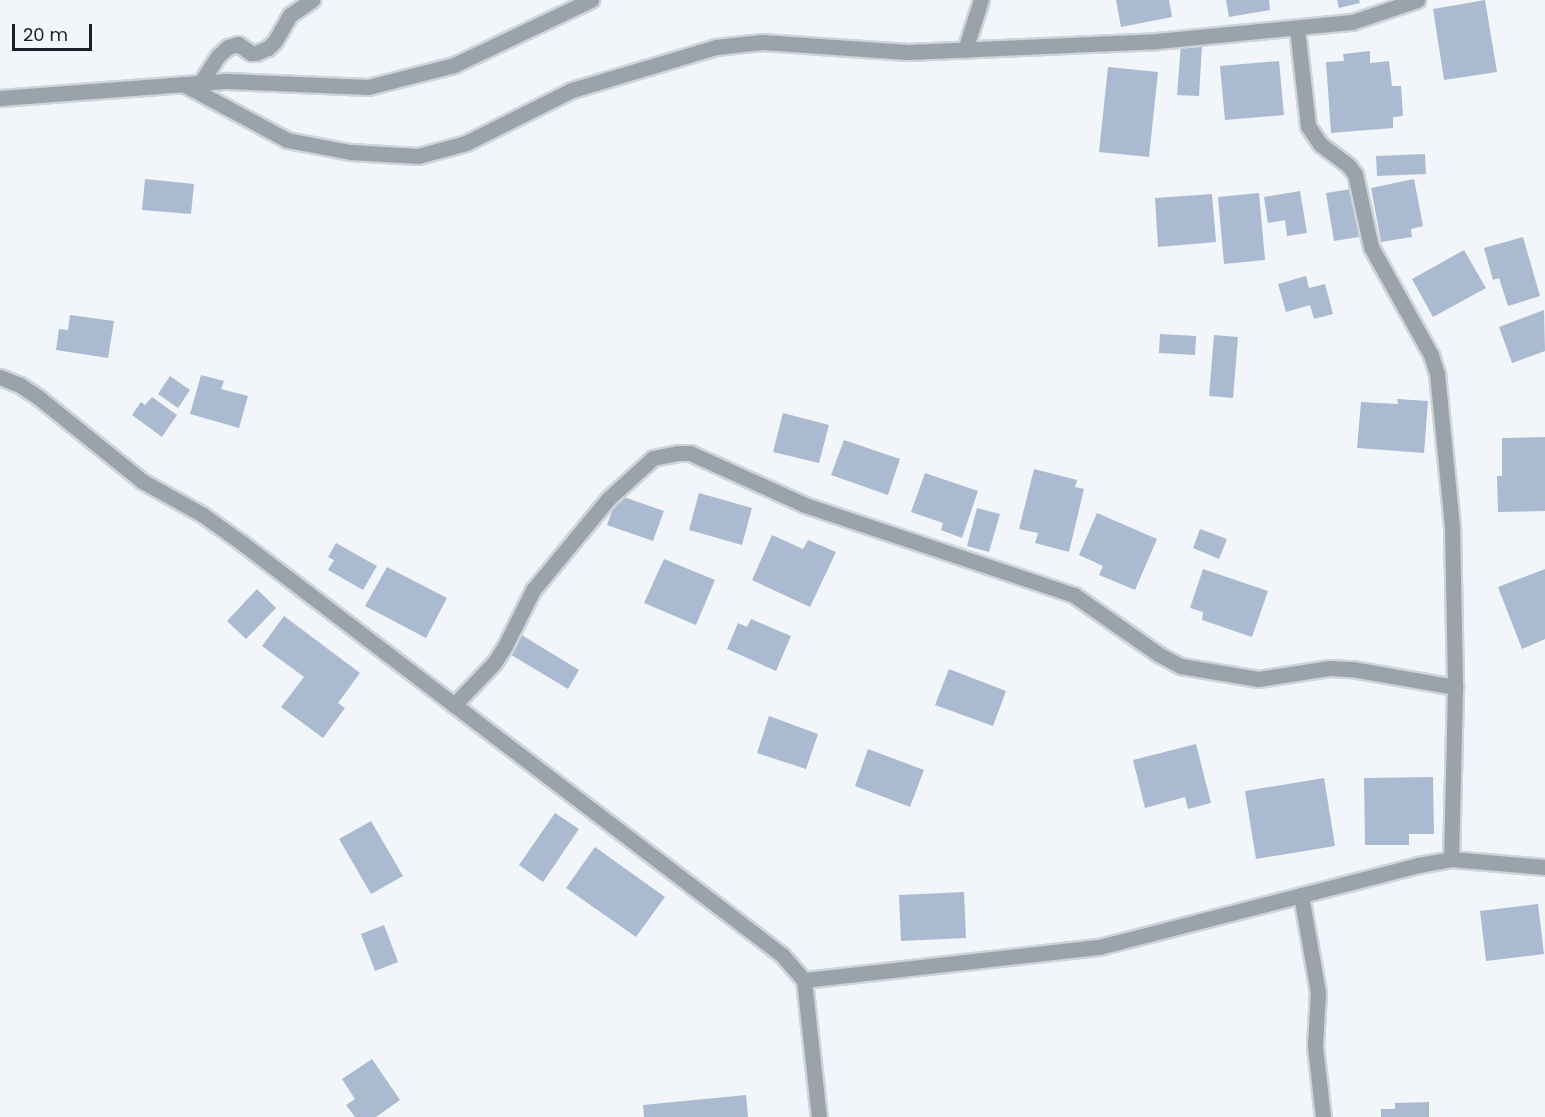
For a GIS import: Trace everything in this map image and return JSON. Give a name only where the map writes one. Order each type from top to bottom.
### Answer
[{"type":"street","points":[[201,82],[218,56],[231,45],[242,45],[251,53],[268,48],[276,40],[290,15],[312,0]]},
{"type":"street","points":[[0,98],[228,81],[368,87],[454,65],[591,0]]},
{"type":"street","points":[[965,50],[981,0]]},
{"type":"street","points":[[183,84],[287,140],[350,152],[418,156],[466,143],[572,90],[716,47],[762,42],[908,52],[1157,41],[1352,22],[1417,0]]},
{"type":"street","points":[[1297,28],[1308,126],[1320,144],[1348,165],[1355,174],[1371,247],[1431,355],[1437,373],[1452,526],[1455,687],[1451,859]]},
{"type":"street","points":[[0,377],[20,385],[38,397],[142,481],[203,516],[242,543],[782,955],[804,980],[819,1117]]},
{"type":"street","points":[[454,705],[494,663],[506,646],[533,590],[608,499],[653,458],[678,453],[690,453],[806,505],[1074,595],[1158,654],[1181,666],[1258,679],[1330,668],[1352,669],[1455,687]]},
{"type":"street","points":[[804,980],[1100,947],[1451,859],[1545,867]]},
{"type":"street","points":[[1301,895],[1318,992],[1315,1046],[1323,1117]]},
{"type":"building","points":[[1116,0],[1169,0],[1172,17],[1121,27]]},
{"type":"building","points":[[1226,0],[1269,0],[1270,10],[1229,17]]},
{"type":"building","points":[[1337,0],[1359,0],[1360,3],[1339,8]]},
{"type":"building","points":[[1485,0],[1497,72],[1444,80],[1433,9]]},
{"type":"building","points":[[1181,44],[1202,46],[1199,96],[1177,95]]},
{"type":"building","points":[[1370,51],[1370,63],[1389,61],[1392,86],[1401,86],[1403,116],[1393,117],[1393,128],[1331,133],[1326,62],[1344,61],[1343,54]]},
{"type":"building","points":[[1279,61],[1284,115],[1225,120],[1220,66]]},
{"type":"building","points":[[1108,67],[1158,72],[1149,157],[1099,152]]},
{"type":"building","points":[[1425,154],[1426,174],[1377,176],[1376,156]]},
{"type":"building","points":[[145,179],[194,184],[191,214],[142,210]]},
{"type":"building","points":[[1414,179],[1423,226],[1411,229],[1412,237],[1381,242],[1371,188]]},
{"type":"building","points":[[1351,189],[1359,237],[1334,241],[1326,193]]},
{"type":"building","points":[[1300,191],[1307,233],[1287,236],[1285,220],[1268,223],[1264,197]]},
{"type":"building","points":[[1259,193],[1265,260],[1224,264],[1218,197]]},
{"type":"building","points":[[1212,194],[1216,242],[1158,247],[1155,198]]},
{"type":"building","points":[[1523,237],[1540,296],[1508,306],[1499,278],[1493,280],[1484,248]]},
{"type":"building","points":[[1464,250],[1486,288],[1433,317],[1412,279]]},
{"type":"building","points":[[1306,276],[1309,288],[1325,284],[1333,314],[1314,319],[1310,305],[1286,312],[1278,284]]},
{"type":"building","points":[[1544,310],[1545,351],[1512,363],[1499,327]]},
{"type":"building","points":[[70,315],[114,321],[108,358],[56,350],[59,329],[68,330]]},
{"type":"building","points":[[1160,334],[1196,336],[1195,355],[1159,353]]},
{"type":"building","points":[[1214,335],[1238,337],[1233,398],[1209,396]]},
{"type":"building","points":[[201,375],[224,381],[221,389],[248,396],[239,428],[190,414]]},
{"type":"building","points":[[170,376],[190,390],[178,408],[158,394]]},
{"type":"building","points":[[152,397],[177,415],[162,437],[132,415],[141,402],[145,405]]},
{"type":"building","points":[[1397,399],[1428,401],[1424,453],[1357,448],[1361,402],[1398,404]]},
{"type":"building","points":[[783,413],[829,425],[819,463],[773,452]]},
{"type":"building","points":[[1545,437],[1545,511],[1498,512],[1497,476],[1502,476],[1502,438]]},
{"type":"building","points":[[844,440],[900,459],[888,495],[831,475]]},
{"type":"building","points":[[1034,469],[1077,480],[1075,487],[1084,489],[1069,552],[1035,543],[1038,533],[1019,529]]},
{"type":"building","points":[[925,473],[978,491],[962,538],[941,530],[943,523],[911,512]]},
{"type":"building","points":[[699,493],[752,508],[742,545],[689,530]]},
{"type":"building","points":[[618,495],[664,511],[653,541],[607,525]]},
{"type":"building","points":[[977,508],[1000,514],[989,552],[967,546]]},
{"type":"building","points":[[1097,513],[1157,539],[1135,590],[1099,575],[1103,566],[1079,555]]},
{"type":"building","points":[[1200,529],[1227,539],[1219,559],[1193,548]]},
{"type":"building","points":[[772,535],[803,549],[808,540],[836,552],[810,607],[752,580]]},
{"type":"building","points":[[336,543],[377,566],[363,590],[328,570],[334,560],[328,557]]},
{"type":"building","points":[[664,559],[715,580],[696,625],[644,603]]},
{"type":"building","points":[[387,567],[447,598],[426,638],[365,606]]},
{"type":"building","points":[[1203,569],[1268,591],[1252,637],[1202,620],[1203,612],[1190,608]]},
{"type":"building","points":[[1545,569],[1545,639],[1522,649],[1498,587]]},
{"type":"building","points":[[257,589],[276,608],[246,639],[227,621]]},
{"type":"building","points":[[284,616],[360,673],[338,703],[345,708],[323,738],[281,707],[304,677],[262,646]]},
{"type":"building","points":[[751,619],[791,636],[776,671],[727,649],[738,623],[747,627]]},
{"type":"building","points":[[520,634],[579,670],[568,689],[508,653]]},
{"type":"building","points":[[949,669],[1006,691],[993,726],[935,705]]},
{"type":"building","points":[[769,716],[818,734],[806,769],[757,753]]},
{"type":"building","points":[[1196,744],[1211,803],[1188,809],[1185,797],[1145,808],[1133,760]]},
{"type":"building","points":[[868,749],[924,770],[910,807],[855,786]]},
{"type":"building","points":[[1433,777],[1434,834],[1409,834],[1409,845],[1365,845],[1364,778]]},
{"type":"building","points":[[1324,778],[1335,846],[1256,859],[1245,791]]},
{"type":"building","points":[[555,813],[579,829],[543,882],[519,865]]},
{"type":"building","points":[[371,821],[403,876],[371,894],[339,839]]},
{"type":"building","points":[[595,847],[665,897],[636,937],[566,888]]},
{"type":"building","points":[[964,892],[966,938],[901,941],[899,895]]},
{"type":"building","points":[[1538,904],[1544,954],[1486,961],[1480,911]]},
{"type":"building","points":[[384,925],[398,962],[375,971],[361,934]]},
{"type":"building","points":[[372,1059],[400,1100],[376,1117],[355,1117],[346,1105],[355,1099],[342,1079]]},
{"type":"building","points":[[746,1095],[748,1117],[644,1117],[643,1105]]},
{"type":"building","points":[[1429,1102],[1429,1117],[1381,1117],[1381,1109],[1395,1109],[1395,1103]]}]
